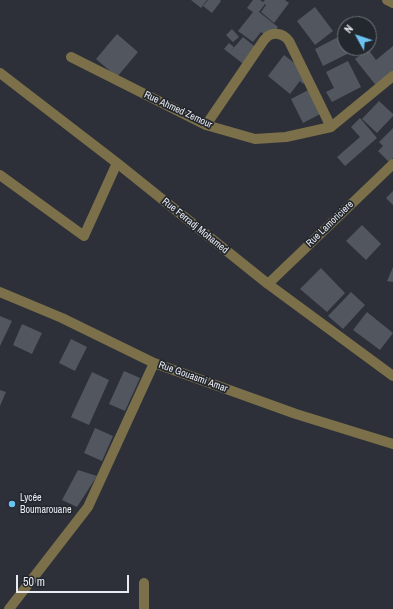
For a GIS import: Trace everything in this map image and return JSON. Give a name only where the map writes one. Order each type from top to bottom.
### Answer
[{"type":"street","points":[[387,0],[393,4]]},
{"type":"street","points":[[206,125],[264,40],[269,35],[275,34],[284,36],[288,41],[331,127]]},
{"type":"street","name":"Rue Ahmed Zemour","points":[[71,57],[206,125],[255,138],[286,137],[331,127],[393,76]]},
{"type":"street","name":"Rue Ferradj Mohamed","points":[[0,73],[117,163],[268,284],[393,376]]},
{"type":"street","points":[[0,175],[84,236],[117,163]]},
{"type":"street","name":"Rue Lamoriciere","points":[[268,284],[393,164]]},
{"type":"street","name":"Rue Gouasmi Amar","points":[[0,292],[62,318],[154,363],[296,414],[393,444]]},
{"type":"street","points":[[9,609],[88,507],[154,363]]},
{"type":"street","points":[[144,583],[144,609]]},
{"type":"building","points":[[191,0],[207,0],[201,8]]},
{"type":"building","points":[[208,0],[221,1],[212,13],[203,6]]},
{"type":"building","points":[[253,0],[260,0],[263,2],[265,0],[285,0],[289,3],[274,23],[261,12],[266,5],[265,4],[259,12],[278,27],[269,38],[261,32],[253,42],[238,31],[253,12],[247,8]]},
{"type":"building","points":[[315,7],[333,31],[315,45],[297,21]]},
{"type":"building","points":[[232,29],[239,37],[233,42],[226,35]]},
{"type":"building","points":[[117,34],[138,52],[117,77],[96,59]]},
{"type":"building","points":[[243,37],[259,50],[246,66],[224,49],[229,43],[234,47],[231,51]]},
{"type":"building","points":[[337,38],[337,56],[343,56],[323,66],[315,49]]},
{"type":"building","points":[[393,46],[393,80],[378,88],[355,59],[359,56],[373,56],[376,60]]},
{"type":"building","points":[[284,55],[310,75],[303,84],[300,81],[290,94],[268,76]]},
{"type":"building","points":[[348,61],[361,87],[332,102],[326,92],[334,88],[326,72]]},
{"type":"building","points":[[314,87],[326,111],[303,123],[291,99]]},
{"type":"building","points":[[379,101],[393,114],[393,116],[377,133],[362,119]]},
{"type":"building","points":[[360,118],[377,138],[345,166],[337,157],[360,137],[351,127]]},
{"type":"building","points":[[393,128],[393,158],[389,162],[378,151],[383,146],[379,142]]},
{"type":"building","points":[[393,191],[393,205],[386,198]]},
{"type":"building","points":[[362,225],[381,244],[366,260],[346,241]]},
{"type":"building","points":[[393,267],[393,282],[387,281]]},
{"type":"building","points":[[321,268],[345,293],[327,312],[300,289]]},
{"type":"building","points":[[351,292],[365,305],[343,329],[328,316]]},
{"type":"building","points":[[367,312],[393,333],[380,350],[353,330]]},
{"type":"building","points":[[0,316],[12,321],[0,346]]},
{"type":"building","points":[[22,324],[42,333],[32,354],[13,345]]},
{"type":"building","points":[[71,339],[87,347],[75,371],[59,363]]},
{"type":"building","points":[[124,371],[140,378],[125,411],[109,404]]},
{"type":"building","points":[[92,372],[109,380],[89,425],[71,417]]},
{"type":"building","points":[[0,390],[6,392],[0,406]]},
{"type":"building","points":[[95,428],[113,436],[102,461],[84,453]]},
{"type":"building","points":[[78,470],[97,476],[77,507],[62,500]]},
{"type":"place","name":"Lycée Boumarouane","points":[[12,504]]}]
